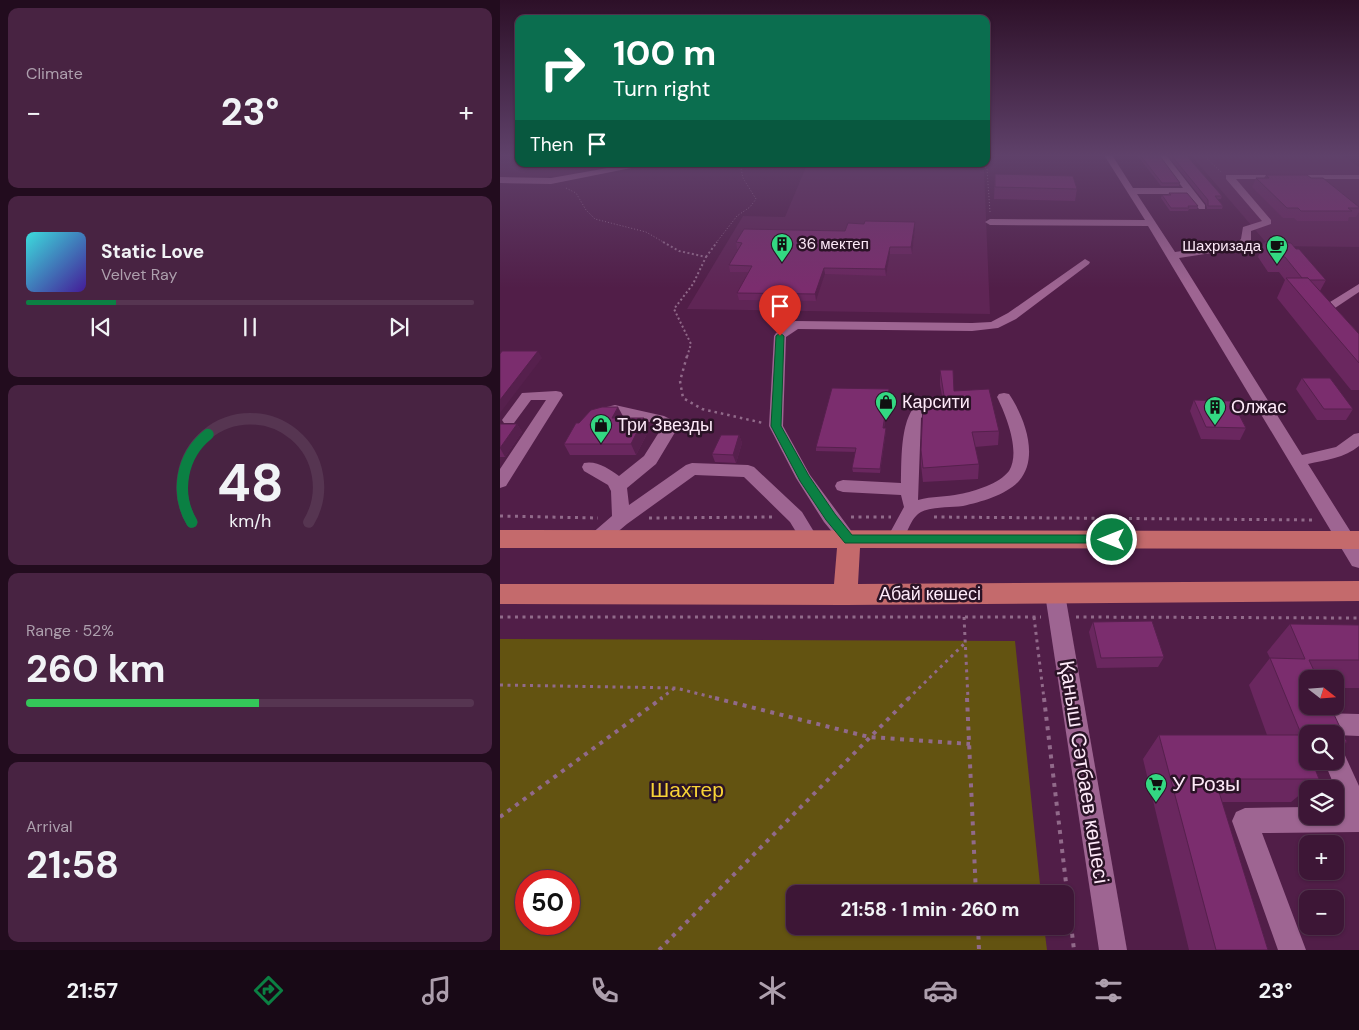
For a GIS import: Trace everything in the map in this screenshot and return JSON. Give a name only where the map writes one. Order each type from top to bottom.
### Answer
[{"type":"main road","points":[[500,539],[1353,540]]},
{"type":"main road","points":[[845,595],[849,540]]},
{"type":"main road","name":"Абай көшесі","points":[[500,594],[845,595],[1057,606],[1359,591]]},
{"type":"street","points":[[1136,199],[1298,461],[1353,540],[1359,561]]},
{"type":"street","points":[[1196,199],[1202,207]]},
{"type":"street","points":[[1172,256],[1240,246],[1246,240],[1246,229],[1268,222],[1248,199]]},
{"type":"street","points":[[990,222],[1152,223]]},
{"type":"street","points":[[849,540],[830,517],[804,478],[776,426],[780,336],[795,325],[962,327],[994,325],[1012,316],[1085,262]]},
{"type":"street","points":[[1359,287],[1328,308],[1359,342]]},
{"type":"street","points":[[500,482],[556,395],[527,396],[509,420]]},
{"type":"street","points":[[895,540],[906,517],[915,508],[959,501],[982,494],[1002,485],[1016,473],[1020,460],[1019,441],[1009,406],[1004,397]]},
{"type":"street","points":[[915,508],[910,503],[909,489],[911,433],[915,417],[921,409],[932,404]]},
{"type":"street","points":[[586,419],[597,413],[615,410],[659,419],[667,423],[669,429],[650,460],[619,485]]},
{"type":"street","points":[[1298,461],[1341,451],[1352,446],[1359,438]]},
{"type":"street","points":[[590,467],[614,478],[619,485],[621,519]]},
{"type":"street","points":[[596,540],[621,519],[692,469],[748,471],[796,517],[810,540]]},
{"type":"street","points":[[843,486],[909,489]]},
{"type":"street","name":"Қаныш Сәтбаев көшесі","points":[[1057,606],[1113,950]]},
{"type":"street","points":[[1320,725],[1359,725]]},
{"type":"street","points":[[1292,950],[1245,821],[1359,818],[1339,770]]},
{"type":"path","points":[[580,199],[586,210],[595,219],[646,232],[679,251],[706,257]]},
{"type":"path","points":[[756,199],[750,207],[738,216],[706,257],[693,284],[674,309],[691,344],[680,382],[683,398],[702,409],[776,426]]},
{"type":"path","points":[[989,199],[990,222]]},
{"type":"path","points":[[500,617],[1034,617],[1057,606],[1359,618]]},
{"type":"path","points":[[964,617],[976,885]]},
{"type":"path","points":[[1034,617],[1074,950]]},
{"type":"path","points":[[659,950],[869,737],[965,643]]},
{"type":"path","points":[[500,685],[676,688],[869,737],[970,744]]},
{"type":"path","points":[[500,817],[676,688]]},
{"type":"path","points":[[978,935],[979,950]]},
{"type":"shaded area","points":[[792,199],[985,199],[990,314],[687,309],[743,216],[785,217]]},
{"type":"shaded area","points":[[1229,199],[1359,199],[1359,247],[1269,246]]},
{"type":"green space","name":"Шахтер","points":[[500,639],[1015,641],[1040,885],[786,885],[786,935],[1045,935],[1047,950],[500,950]]},
{"type":"building","points":[[1165,199],[1192,199],[1198,206],[1188,206],[1189,208],[1171,208]]},
{"type":"building","points":[[1218,199],[1223,206],[1208,206],[1208,200]]},
{"type":"building","points":[[1278,199],[1349,199],[1359,207],[1348,208],[1352,211],[1301,211],[1298,208],[1287,208]]},
{"type":"building","points":[[865,221],[915,222],[911,247],[890,247],[885,269],[824,268],[815,294],[737,293],[752,266],[729,265],[742,243],[736,242],[744,229],[845,231],[848,223],[864,224]]},
{"type":"building","points":[[1264,242],[1291,243],[1296,249],[1299,249],[1326,280],[1302,278],[1285,257],[1274,256]]},
{"type":"building","points":[[1286,278],[1308,278],[1359,334],[1359,363]]},
{"type":"building","points":[[502,351],[538,351],[500,400],[500,354]]},
{"type":"building","points":[[940,370],[953,370],[954,391],[989,389],[999,431],[972,432],[979,464],[923,468],[921,450],[923,404],[945,402]]},
{"type":"building","points":[[1302,378],[1330,378],[1353,409],[1324,409]]},
{"type":"building","points":[[832,388],[889,389],[883,428],[886,428],[880,469],[852,468],[856,448],[816,447]]},
{"type":"building","points":[[1194,400],[1232,401],[1246,428],[1206,427]]},
{"type":"building","points":[[602,407],[618,407],[612,418],[644,418],[631,444],[564,444],[576,423],[579,423],[591,410]]},
{"type":"building","points":[[500,424],[517,424],[500,448]]},
{"type":"building","points":[[721,435],[739,435],[733,455],[712,454]]},
{"type":"building","points":[[1152,621],[1164,657],[1101,658],[1093,622]]},
{"type":"building","points":[[1290,624],[1359,625],[1359,660],[1309,660],[1314,670],[1299,670],[1299,715],[1334,715],[1339,725],[1299,725],[1299,729],[1270,658],[1305,659]]},
{"type":"building","points":[[1159,735],[1299,735],[1299,770],[1316,770],[1319,779],[1215,779],[1268,950],[1216,950]]},
{"type":"place","name":"36 мектеп","points":[[782,263]]},
{"type":"place","name":"Шахризада","points":[[1277,265]]},
{"type":"place","name":"Карсити","points":[[886,421]]},
{"type":"place","name":"Олжас","points":[[1215,426]]},
{"type":"place","name":"Три Звезды","points":[[601,444]]},
{"type":"place","name":"У Розы","points":[[1156,803]]},
{"type":"route","points":[[780,336],[776,426],[804,478],[830,517],[849,540],[1112,540]]}]
